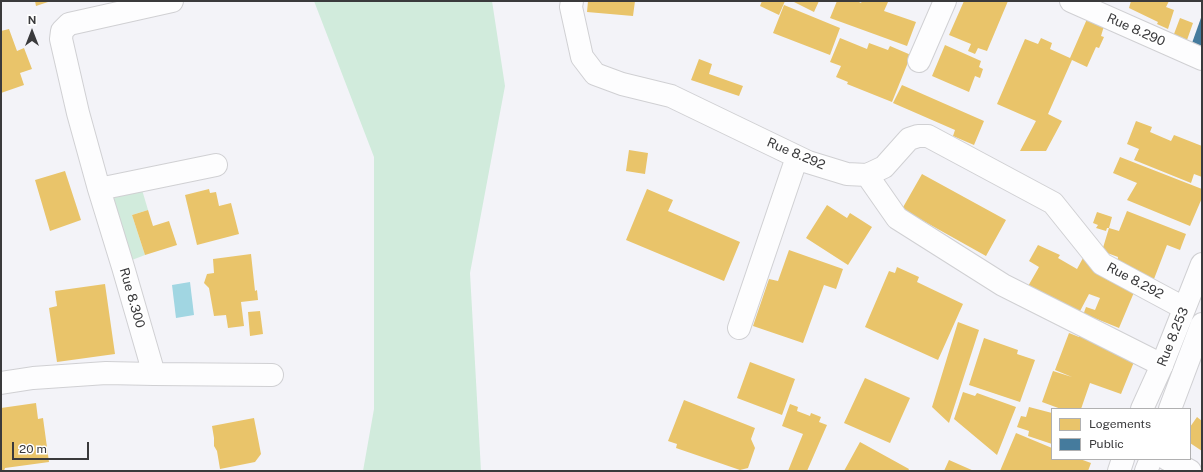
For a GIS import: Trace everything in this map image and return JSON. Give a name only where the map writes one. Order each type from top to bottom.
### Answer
[{"type":"main road","name":"Rue 8.300","points":[[154,374],[99,189],[72,90],[61,39],[62,31],[69,24],[172,1]]},
{"type":"main road","name":"Rue 8.292","points":[[572,1],[571,7],[582,57],[595,74],[622,84],[671,96],[808,162],[847,174],[867,175],[884,167],[909,139],[918,136],[928,136],[1053,202],[1102,264],[1184,308]]},
{"type":"main road","points":[[920,61],[945,1]]},
{"type":"main road","name":"Rue 8.290","points":[[1071,1],[1202,59]]},
{"type":"main road","points":[[739,328],[797,157]]},
{"type":"main road","points":[[99,189],[216,165]]},
{"type":"main road","points":[[867,175],[897,218],[1003,285],[1162,365]]},
{"type":"main road","name":"Rue 8.253","points":[[1142,408],[1162,365],[1202,264]]},
{"type":"main road","name":"Rue 8.253","points":[[1170,408],[1202,324]]},
{"type":"main road","points":[[1,384],[33,378],[91,374],[272,375]]},
{"type":"main road","points":[[1119,471],[1123,460]]},
{"type":"main road","points":[[1146,471],[1151,460]]},
{"type":"main road","points":[[1169,460],[1190,471]]},
{"type":"green space","points":[[314,1],[492,1],[505,86],[470,273],[481,471],[363,471],[374,409],[374,157]]},
{"type":"green space","points":[[140,183],[148,210],[132,215],[145,255],[132,260],[110,192]]},
{"type":"water","points":[[190,282],[194,315],[176,318],[172,285]]},
{"type":"building: Logements","points":[[35,1],[51,1],[36,6]]},
{"type":"building: Logements","points":[[588,1],[635,1],[633,16],[587,12]]},
{"type":"building: Logements","points":[[762,1],[785,1],[779,15],[760,6]]},
{"type":"building: Logements","points":[[792,1],[819,1],[814,12]]},
{"type":"building: Logements","points":[[837,1],[857,1],[861,3],[862,1],[888,2],[884,11],[916,22],[907,46],[830,18]]},
{"type":"building: Logements","points":[[964,1],[1008,1],[987,51],[978,48],[975,54],[968,51],[971,44],[949,35]]},
{"type":"building: Logements","points":[[1131,1],[1169,1],[1166,7],[1174,10],[1168,29],[1157,24],[1158,22],[1129,8]]},
{"type":"building: Logements","points":[[784,5],[840,28],[830,55],[773,33]]},
{"type":"building: Logements","points":[[1180,18],[1193,23],[1187,40],[1174,34]]},
{"type":"building: Logements","points":[[1087,19],[1104,26],[1101,36],[1104,37],[1099,48],[1096,47],[1087,67],[1072,60],[1048,114],[1062,121],[1046,151],[1020,151],[1036,121],[997,104],[1025,39],[1038,44],[1041,38],[1052,43],[1050,49],[1070,58]]},
{"type":"building: Logements","points":[[9,29],[17,51],[24,48],[32,69],[20,73],[24,85],[1,93],[1,31]]},
{"type":"building: Logements","points":[[840,38],[867,49],[869,43],[888,50],[890,46],[911,55],[892,102],[847,84],[848,82],[836,77],[841,66],[830,62]]},
{"type":"building: Logements","points":[[945,45],[981,61],[979,67],[983,69],[980,78],[975,76],[969,92],[932,76]]},
{"type":"building: Logements","points":[[699,59],[712,64],[709,74],[743,86],[739,96],[691,80]]},
{"type":"building: Logements","points":[[902,85],[984,121],[974,145],[953,136],[955,130],[893,103]]},
{"type":"building: Logements","points":[[1136,121],[1152,127],[1150,132],[1171,141],[1174,135],[1202,146],[1202,177],[1194,174],[1191,183],[1134,160],[1139,149],[1127,144]]},
{"type":"building: Logements","points":[[629,150],[648,153],[645,174],[626,171]]},
{"type":"building: Logements","points":[[1120,157],[1202,189],[1202,198],[1190,226],[1127,200],[1137,183],[1113,173]]},
{"type":"building: Logements","points":[[65,171],[81,220],[50,231],[35,180]]},
{"type":"building: Logements","points":[[922,174],[1006,220],[986,256],[902,209]]},
{"type":"building: Logements","points":[[209,189],[210,193],[216,192],[219,206],[231,203],[239,234],[197,245],[185,195]]},
{"type":"building: Logements","points":[[647,189],[673,200],[668,211],[740,242],[724,281],[626,240]]},
{"type":"building: Logements","points":[[827,205],[847,218],[850,213],[872,227],[848,265],[806,238]]},
{"type":"building: Logements","points":[[148,210],[153,226],[169,221],[177,245],[145,255],[132,215]]},
{"type":"building: Logements","points":[[1127,211],[1186,234],[1180,250],[1167,245],[1154,279],[1117,264],[1118,257],[1102,251],[1109,228],[1119,231]]},
{"type":"building: Logements","points":[[1097,212],[1112,217],[1109,228],[1107,228],[1106,231],[1096,228],[1098,225],[1093,223]]},
{"type":"building: Logements","points":[[1038,245],[1060,255],[1058,258],[1077,269],[1083,258],[1102,274],[1101,276],[1135,290],[1119,328],[1092,317],[1090,321],[1082,318],[1086,307],[1095,310],[1100,298],[1089,294],[1078,315],[1027,288],[1039,267],[1029,261]]},
{"type":"building: Logements","points":[[789,250],[843,269],[836,289],[824,285],[803,343],[753,326],[769,279],[778,281]]},
{"type":"building: Logements","points":[[251,254],[255,291],[257,290],[258,300],[241,302],[244,326],[228,328],[226,315],[214,316],[209,288],[204,283],[207,274],[214,273],[213,259]]},
{"type":"building: Logements","points":[[897,267],[919,277],[917,282],[963,304],[938,360],[865,327],[889,271],[895,273]]},
{"type":"building: Logements","points":[[105,284],[115,354],[57,362],[49,308],[57,306],[55,291]]},
{"type":"building: Logements","points":[[260,311],[263,334],[250,336],[248,312]]},
{"type":"building: Logements","points":[[958,322],[979,330],[949,423],[932,407]]},
{"type":"building: Logements","points":[[1069,333],[1079,337],[1080,334],[1084,335],[1083,338],[1136,357],[1121,394],[1090,383],[1081,408],[1058,408],[1042,402],[1053,371],[1072,377],[1055,370]]},
{"type":"building: Logements","points":[[984,338],[1018,350],[1017,354],[1035,360],[1020,402],[969,385]]},
{"type":"building: Logements","points":[[750,362],[795,379],[782,415],[737,398]]},
{"type":"building: Logements","points":[[865,378],[910,398],[890,443],[844,423]]},
{"type":"building: Logements","points":[[963,392],[975,396],[977,393],[1016,407],[997,455],[954,419]]},
{"type":"building: Logements","points":[[684,400],[755,428],[751,439],[755,448],[748,468],[740,470],[676,448],[677,444],[668,441]]},
{"type":"building: Logements","points":[[36,403],[38,419],[43,418],[49,462],[5,468],[4,471],[1,471],[1,408]]},
{"type":"building: Logements","points":[[790,404],[798,407],[797,411],[810,416],[811,413],[821,417],[819,422],[827,425],[807,471],[788,471],[803,434],[782,426]]},
{"type":"building: Logements","points":[[1029,407],[1051,413],[1051,444],[1028,436],[1029,431],[1017,427],[1021,416],[1026,417]]},
{"type":"building: Logements","points":[[1197,417],[1202,421],[1202,451],[1191,444],[1191,426]]},
{"type":"building: Logements","points":[[254,418],[261,454],[255,462],[220,469],[217,451],[214,446],[212,426]]},
{"type":"building: Logements","points":[[1016,433],[1051,448],[1051,460],[1083,460],[1091,463],[1088,471],[1000,471]]},
{"type":"building: Logements","points":[[860,442],[909,469],[908,471],[844,471]]},
{"type":"building: Logements","points":[[949,460],[974,471],[944,471]]},
{"type":"building: Public","points":[[1202,15],[1202,46],[1192,43]]}]
